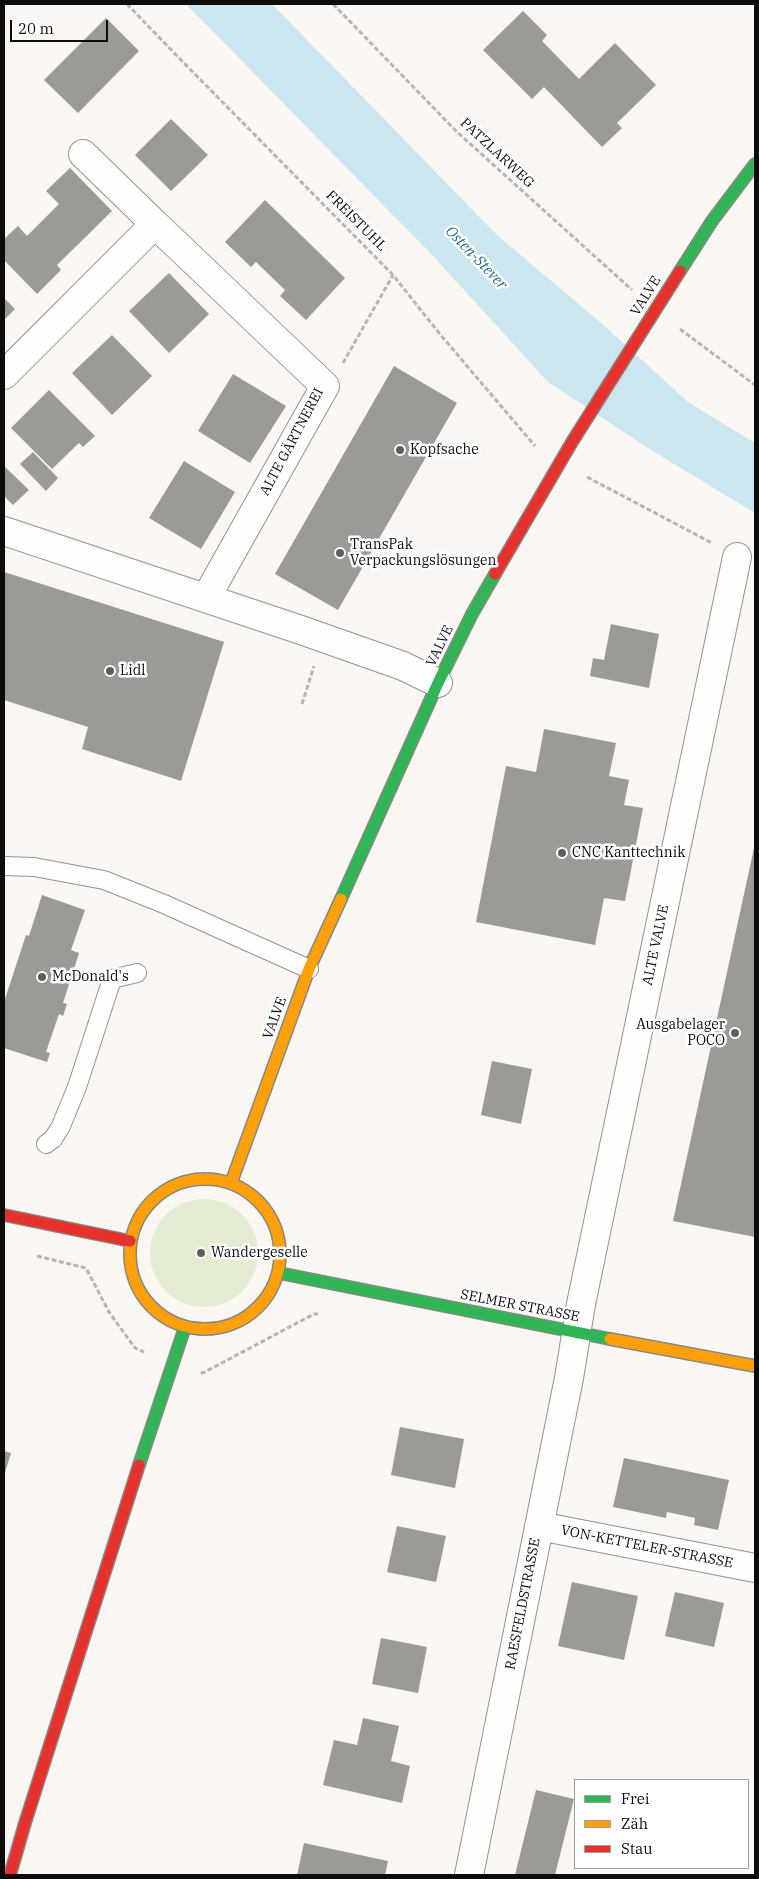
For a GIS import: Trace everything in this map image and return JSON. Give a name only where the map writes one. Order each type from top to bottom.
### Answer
[{"type":"main road","name":"VALVE","points":[[231,1183],[309,970],[438,683],[472,614],[572,442],[648,321],[712,221],[755,164]]},
{"type":"main road","points":[[198,1178],[231,1183],[256,1197],[272,1218],[281,1245],[279,1273],[265,1300],[243,1320],[215,1330],[185,1328],[160,1316],[141,1295],[130,1269],[130,1241],[142,1211],[167,1188],[198,1178]]},
{"type":"main road","points":[[4,1215],[130,1241]]},
{"type":"main road","name":"SELMER STRASSE","points":[[279,1273],[576,1333],[755,1366]]},
{"type":"main road","points":[[10,1875],[172,1362],[185,1328]]},
{"type":"street","name":"ALTE GÄRTNEREI","points":[[83,154],[325,386],[206,598]]},
{"type":"street","points":[[4,375],[155,224]]},
{"type":"street","points":[[4,531],[403,666],[438,683]]},
{"type":"street","name":"ALTE VALVE","points":[[576,1333],[737,557]]},
{"type":"street","name":"RAESFELDSTRASSE","points":[[469,1875],[569,1378],[576,1333]]},
{"type":"street","name":"VON-KETTELER-STRASSE","points":[[539,1526],[755,1568]]},
{"type":"lane","points":[[4,866],[34,866],[104,880],[164,904],[309,970]]},
{"type":"lane","points":[[46,1144],[53,1139],[61,1126],[77,1086],[112,979],[137,973]]},
{"type":"path","name":"FREISTUHL","points":[[127,4],[394,275],[439,333],[532,443],[560,462],[737,557]]},
{"type":"path","name":"PATZLARWEG","points":[[333,4],[456,131],[555,222],[655,310],[755,386]]},
{"type":"path","points":[[325,386],[336,376],[394,275]]},
{"type":"path","points":[[302,704],[314,664]]},
{"type":"path","points":[[33,1254],[86,1268],[109,1312],[135,1348],[204,1373],[314,1314],[322,1315]]},
{"type":"green space","points":[[204,1199],[225,1203],[242,1215],[254,1232],[258,1253],[254,1274],[242,1291],[225,1303],[204,1307],[183,1303],[166,1291],[154,1274],[150,1253],[154,1232],[166,1215],[183,1203]]},
{"type":"water","name":"Osten-Stever","points":[[186,4],[272,4],[499,237],[600,322],[688,402],[755,443],[755,513],[651,450],[548,382],[434,257]]},
{"type":"building","points":[[523,11],[547,35],[542,41],[579,79],[615,43],[656,85],[617,123],[622,128],[602,147],[544,87],[532,99],[483,50]]},
{"type":"building","points":[[106,18],[139,51],[78,113],[44,80]]},
{"type":"building","points":[[171,119],[208,155],[171,191],[135,155]]},
{"type":"building","points":[[70,168],[112,211],[57,265],[61,270],[37,294],[4,260],[4,239],[18,226],[27,236],[59,204],[46,191]]},
{"type":"building","points":[[265,200],[345,278],[306,320],[280,296],[285,290],[256,262],[251,267],[225,242]]},
{"type":"building","points":[[169,273],[209,314],[169,353],[129,311]]},
{"type":"building","points":[[4,298],[15,309],[4,320]]},
{"type":"building","points":[[112,335],[152,376],[112,415],[72,373]]},
{"type":"building","points":[[394,366],[457,403],[338,610],[275,574]]},
{"type":"building","points":[[233,374],[286,406],[250,463],[198,431]]},
{"type":"building","points":[[49,390],[95,436],[83,447],[79,443],[52,469],[11,428]]},
{"type":"building","points":[[33,452],[58,478],[46,491],[20,464]]},
{"type":"building","points":[[184,461],[235,492],[201,549],[149,518]]},
{"type":"building","points":[[4,466],[29,490],[13,505],[4,496]]},
{"type":"building","name":"Lidl","points":[[4,572],[224,642],[181,781],[82,749],[88,727],[4,700]]},
{"type":"building","points":[[611,624],[659,634],[649,688],[590,676],[593,658],[604,660]]},
{"type":"building","name":"CNC Kanttechnik","points":[[544,729],[616,743],[609,776],[629,780],[624,805],[643,808],[625,901],[604,898],[595,945],[476,922],[506,766],[536,772]]},
{"type":"building","name":"Ausgabelager POCO","points":[[755,848],[755,1237],[673,1221]]},
{"type":"building","name":"McDonald's","points":[[42,895],[85,910],[71,950],[79,953],[63,1003],[67,1004],[63,1016],[59,1014],[46,1052],[50,1053],[47,1062],[4,1048],[4,1002],[26,935],[29,936]]},
{"type":"building","points":[[492,1061],[532,1069],[521,1124],[481,1115]]},
{"type":"building","points":[[400,1427],[464,1439],[455,1488],[391,1475]]},
{"type":"building","points":[[4,1451],[11,1453],[4,1476]]},
{"type":"building","points":[[624,1458],[729,1480],[718,1530],[694,1525],[695,1518],[667,1512],[666,1518],[613,1507]]},
{"type":"building","points":[[397,1526],[446,1536],[436,1582],[387,1572]]},
{"type":"building","points":[[572,1582],[638,1596],[624,1660],[558,1646]]},
{"type":"building","points":[[675,1592],[724,1603],[714,1647],[665,1636]]},
{"type":"building","points":[[381,1638],[427,1647],[418,1693],[372,1684]]},
{"type":"building","points":[[363,1718],[399,1726],[391,1761],[410,1766],[402,1803],[323,1785],[334,1740],[357,1745]]},
{"type":"building","points":[[536,1790],[574,1799],[555,1875],[515,1875]]},
{"type":"building","points":[[304,1843],[388,1861],[385,1875],[297,1875]]},
{"type":"traffic: fast","points":[[680,271],[712,221],[755,164]]},
{"type":"traffic: fast","points":[[341,899],[438,683],[472,614],[495,574]]},
{"type":"traffic: fast","points":[[279,1273],[610,1339]]},
{"type":"traffic: fast","points":[[139,1465],[185,1327]]},
{"type":"traffic: slow","points":[[231,1183],[309,969],[341,899]]},
{"type":"traffic: slow","points":[[205,1179],[220,1180],[234,1185],[258,1201],[274,1225],[279,1239],[280,1254],[279,1269],[274,1283],[258,1307],[234,1323],[220,1328],[205,1329],[190,1328],[176,1323],[152,1307],[136,1283],[131,1269],[130,1254],[131,1239],[136,1225],[152,1201],[176,1185],[190,1180],[205,1179]]},
{"type":"traffic: slow","points":[[610,1339],[755,1366]]},
{"type":"traffic: jam","points":[[495,574],[572,442],[680,271]]},
{"type":"traffic: jam","points":[[4,1215],[130,1241]]},
{"type":"traffic: jam","points":[[10,1875],[139,1465]]},
{"type":"place","name":"Kopfsache","points":[[400,450]]},
{"type":"place","name":"TransPak Verpackungslösungen","points":[[340,553]]},
{"type":"place","name":"Lidl","points":[[110,671]]},
{"type":"place","name":"CNC Kanttechnik","points":[[562,853]]},
{"type":"place","name":"McDonald's","points":[[42,977]]},
{"type":"place","name":"Ausgabelager POCO","points":[[735,1033]]},
{"type":"place","name":"Wandergeselle","points":[[201,1253]]}]
